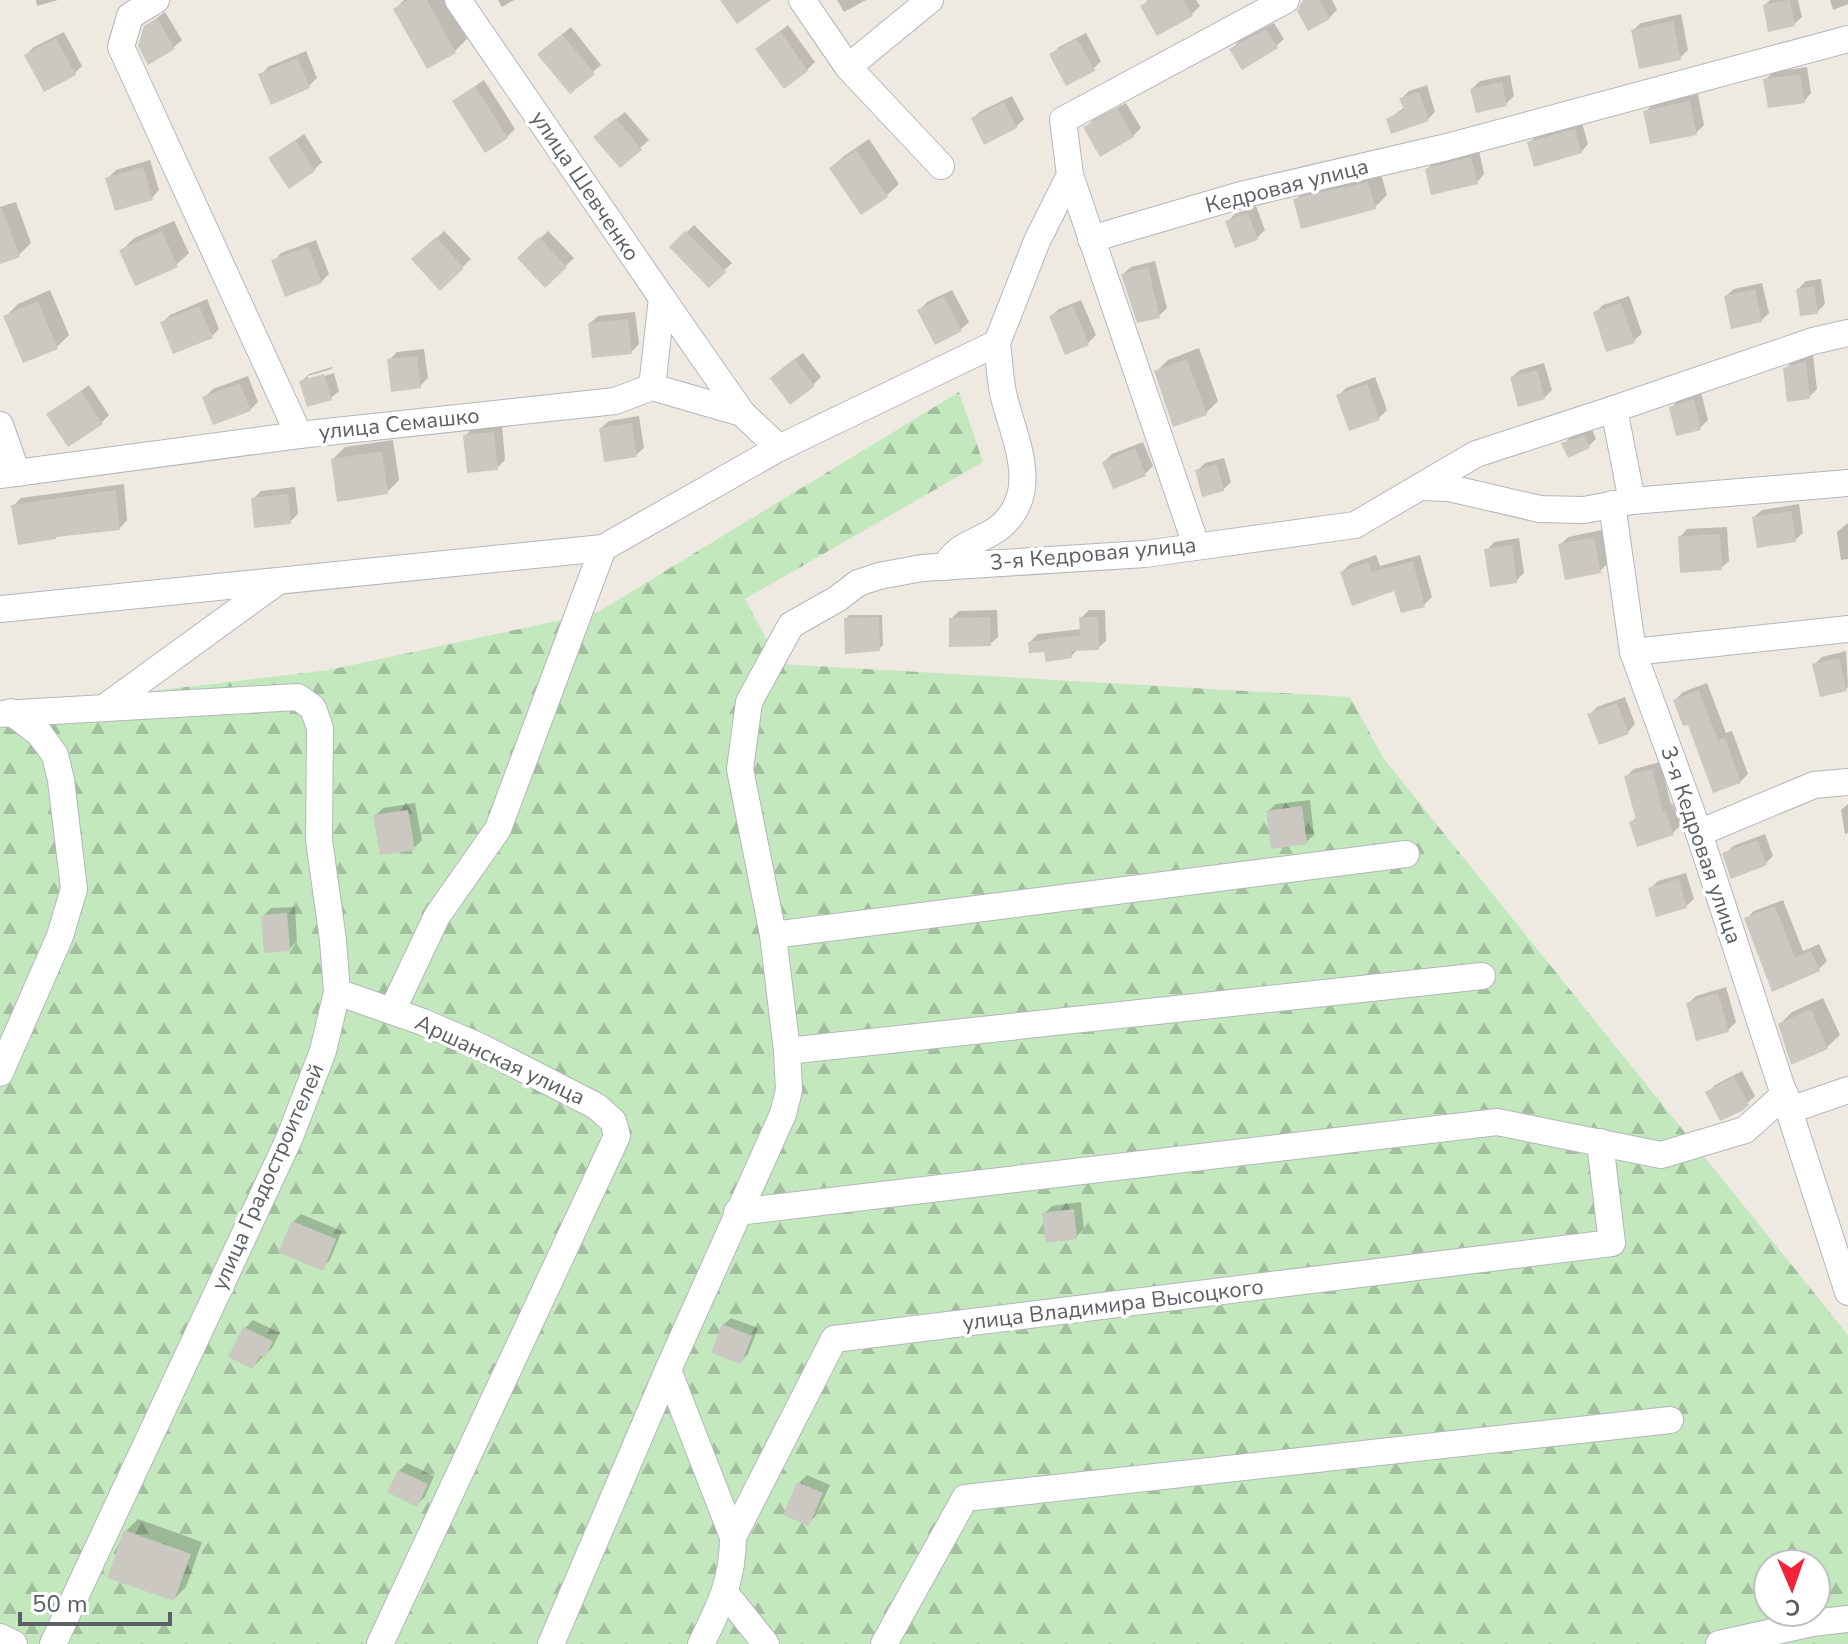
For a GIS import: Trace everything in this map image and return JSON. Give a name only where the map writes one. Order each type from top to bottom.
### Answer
[{"type":"street","points":[[156,0],[130,16],[121,47],[299,435]]},
{"type":"street","name":"улица Шевченко","points":[[458,0],[742,413]]},
{"type":"street","points":[[802,0],[848,67],[941,166]]},
{"type":"street","points":[[848,67],[930,0]]},
{"type":"street","points":[[1196,545],[1070,175],[1063,120],[1286,0]]},
{"type":"street","name":"Кедровая улица","points":[[1091,239],[1241,195],[1447,147],[1848,39]]},
{"type":"street","points":[[946,567],[952,555],[1005,523],[1023,491],[1023,462],[1003,392],[997,343],[1037,241],[1070,175]]},
{"type":"street","points":[[662,298],[652,387],[742,413],[779,448]]},
{"type":"street","points":[[1420,487],[1476,454],[1813,341],[1848,333]]},
{"type":"street","points":[[0,609],[603,548],[779,448],[997,343]]},
{"type":"street","name":"улица Семашко","points":[[9,474],[299,435],[615,401],[652,387]]},
{"type":"street","name":"3-я Кедровая улица","points":[[1614,409],[1633,652],[1699,833],[1848,1292]]},
{"type":"street","points":[[0,425],[9,474]]},
{"type":"street","points":[[1420,487],[1449,488],[1540,509],[1584,510],[1622,503],[1848,483]]},
{"type":"street","name":"3-я Кедровая улица","points":[[773,935],[740,769],[749,702],[791,625],[837,599],[858,583],[879,576],[946,567],[1145,554],[1355,525],[1420,487]]},
{"type":"street","points":[[392,1011],[437,916],[498,829],[603,548]]},
{"type":"street","points":[[105,707],[277,581]]},
{"type":"street","points":[[1633,652],[1848,629]]},
{"type":"street","name":"улица Градостроителей","points":[[5,713],[298,697],[313,708],[320,728],[319,840],[337,992],[323,1051],[289,1139],[53,1644]]},
{"type":"street","points":[[0,1073],[60,936],[74,889],[61,780],[55,755],[39,733],[5,713]]},
{"type":"street","points":[[1699,833],[1814,785],[1848,782]]},
{"type":"street","points":[[551,1644],[737,1212],[783,1114],[789,1090],[787,1051],[773,935],[1406,854]]},
{"type":"street","points":[[787,1051],[1482,976]]},
{"type":"street","name":"Аршанская улица","points":[[337,992],[481,1047],[596,1106],[613,1121],[617,1136],[380,1644]]},
{"type":"street","points":[[737,1212],[1497,1122],[1661,1155],[1745,1130],[1787,1102],[1848,1090]]},
{"type":"street","name":"улица Владимира Высоцкого","points":[[733,1537],[834,1339],[1612,1243],[1600,1142]]},
{"type":"street","name":"улица Владимира Высоцкого","points":[[668,1370],[733,1537],[733,1557],[726,1594],[701,1644]]},
{"type":"street","points":[[884,1644],[965,1498],[1670,1420]]},
{"type":"street","points":[[726,1594],[766,1644]]},
{"type":"street","points":[[1719,1644],[1812,1623],[1848,1619]]},
{"type":"street","points":[[0,1637],[14,1644]]},
{"type":"green space","points":[[959,392],[983,462],[745,599],[780,664],[1350,697],[1384,759],[1848,1335],[1848,1644],[0,1644],[0,709],[329,670],[598,612]]},
{"type":"building","points":[[408,0],[427,0],[456,53],[427,69],[393,9]]},
{"type":"building","points":[[720,0],[771,0],[737,24]]},
{"type":"building","points":[[1150,0],[1184,0],[1193,16],[1157,36],[1140,6]]},
{"type":"building","points":[[1303,0],[1320,0],[1330,19],[1308,31],[1297,11]]},
{"type":"building","points":[[1790,0],[1795,26],[1768,32],[1763,5]]},
{"type":"building","points":[[157,18],[175,49],[148,65],[138,46],[144,26]]},
{"type":"building","points":[[1673,21],[1681,60],[1639,69],[1631,30]]},
{"type":"building","points":[[1266,29],[1278,48],[1242,70],[1229,49]]},
{"type":"building","points":[[780,31],[808,71],[784,89],[755,49]]},
{"type":"building","points":[[562,34],[595,74],[570,94],[537,54]]},
{"type":"building","points":[[56,38],[76,75],[44,92],[24,55]]},
{"type":"building","points":[[1077,39],[1095,71],[1066,86],[1049,54]]},
{"type":"building","points":[[298,58],[310,88],[271,105],[258,74]]},
{"type":"building","points":[[1800,74],[1805,103],[1768,108],[1763,79]]},
{"type":"building","points":[[1502,82],[1507,106],[1476,113],[1470,89]]},
{"type":"building","points":[[475,86],[508,138],[485,153],[452,101]]},
{"type":"building","points":[[1419,92],[1429,121],[1391,134],[1386,119],[1404,110],[1399,98]]},
{"type":"building","points":[[1690,101],[1697,135],[1650,144],[1643,111]]},
{"type":"building","points":[[1004,102],[1017,128],[984,145],[971,118]]},
{"type":"building","points":[[1117,109],[1134,137],[1100,157],[1083,127]]},
{"type":"building","points":[[616,118],[642,150],[620,168],[593,137]]},
{"type":"building","points":[[1575,129],[1582,153],[1534,167],[1527,142]]},
{"type":"building","points":[[295,140],[315,171],[289,189],[268,158]]},
{"type":"building","points":[[856,150],[888,197],[861,215],[829,168]]},
{"type":"building","points":[[1471,157],[1478,184],[1431,195],[1425,169]]},
{"type":"building","points":[[143,167],[153,200],[115,211],[105,178]]},
{"type":"building","points":[[1368,182],[1376,209],[1301,229],[1293,199]]},
{"type":"building","points":[[0,208],[20,257],[0,264]]},
{"type":"building","points":[[1248,213],[1258,240],[1235,248],[1225,221]]},
{"type":"building","points":[[162,231],[178,267],[135,286],[119,250]]},
{"type":"building","points":[[685,231],[726,272],[709,288],[669,247]]},
{"type":"building","points":[[436,237],[464,268],[440,291],[411,259]]},
{"type":"building","points":[[539,237],[567,267],[545,288],[517,258]]},
{"type":"building","points":[[308,247],[322,283],[285,297],[271,260]]},
{"type":"building","points":[[1148,267],[1160,318],[1137,323],[1121,274]]},
{"type":"building","points":[[1814,286],[1818,314],[1800,316],[1796,289]]},
{"type":"building","points":[[1755,289],[1762,322],[1731,329],[1724,296]]},
{"type":"building","points":[[944,296],[962,331],[935,345],[917,310]]},
{"type":"building","points":[[38,301],[58,349],[23,363],[3,316]]},
{"type":"building","points":[[1621,303],[1635,343],[1606,352],[1593,312]]},
{"type":"building","points":[[199,306],[213,338],[173,354],[160,322]]},
{"type":"building","points":[[1073,306],[1089,345],[1065,355],[1049,316]]},
{"type":"building","points":[[628,319],[632,354],[592,358],[588,323]]},
{"type":"building","points":[[417,356],[421,388],[391,392],[387,359]]},
{"type":"building","points":[[794,359],[815,386],[790,405],[770,378]]},
{"type":"building","points":[[1187,359],[1207,415],[1173,427],[1154,371]]},
{"type":"building","points":[[1806,361],[1810,399],[1787,402],[1783,368]]},
{"type":"building","points":[[1537,370],[1545,399],[1518,407],[1510,377]]},
{"type":"building","points":[[324,374],[332,400],[307,407],[299,381]]},
{"type":"building","points":[[240,383],[251,411],[213,425],[202,397]]},
{"type":"building","points":[[1367,384],[1380,420],[1349,431],[1336,395]]},
{"type":"building","points":[[81,391],[103,424],[68,447],[46,414]]},
{"type":"building","points":[[1694,399],[1701,430],[1676,436],[1669,407]]},
{"type":"building","points":[[632,423],[637,457],[604,462],[599,428]]},
{"type":"building","points":[[494,432],[498,470],[467,473],[463,435]]},
{"type":"building","points":[[1584,436],[1590,448],[1568,458],[1561,443]]},
{"type":"building","points":[[1135,448],[1146,476],[1113,489],[1102,462]]},
{"type":"building","points":[[382,451],[388,494],[337,502],[331,459]]},
{"type":"building","points":[[1217,464],[1224,491],[1202,497],[1195,470]]},
{"type":"building","points":[[116,490],[120,530],[18,545],[11,505]]},
{"type":"building","points":[[288,494],[291,524],[254,528],[251,498]]},
{"type":"building","points":[[1791,511],[1796,542],[1757,548],[1752,517]]},
{"type":"building","points":[[1720,534],[1722,570],[1680,573],[1678,536]]},
{"type":"building","points":[[1594,537],[1601,573],[1565,580],[1558,544]]},
{"type":"building","points":[[1512,545],[1517,583],[1490,587],[1484,549]]},
{"type":"building","points":[[1413,561],[1425,607],[1401,613],[1394,591],[1352,606],[1340,572],[1368,562],[1372,572]]},
{"type":"building","points":[[879,617],[880,651],[845,654],[844,618]]},
{"type":"building","points":[[990,617],[991,646],[949,647],[949,618]]},
{"type":"building","points":[[1079,617],[1098,617],[1099,650],[1071,651],[1072,658],[1046,662],[1044,652],[1029,653],[1028,642],[1080,635]]},
{"type":"building","points":[[1839,658],[1847,691],[1820,697],[1812,664]]},
{"type":"building","points":[[1699,690],[1718,740],[1725,738],[1741,783],[1713,793],[1688,725],[1683,726],[1673,700]]},
{"type":"building","points":[[1617,703],[1629,734],[1599,745],[1587,714]]},
{"type":"building","points":[[1652,769],[1663,811],[1666,810],[1674,835],[1637,847],[1629,822],[1636,820],[1624,776]]},
{"type":"building","points":[[1302,806],[1307,844],[1271,849],[1266,811]]},
{"type":"building","points":[[408,810],[415,850],[380,855],[373,815]]},
{"type":"building","points":[[1757,840],[1767,865],[1731,879],[1722,853]]},
{"type":"building","points":[[1679,879],[1687,908],[1656,917],[1648,888]]},
{"type":"building","points":[[1775,906],[1795,958],[1811,951],[1820,971],[1772,992],[1744,918]]},
{"type":"building","points":[[287,913],[290,951],[264,953],[261,915]]},
{"type":"building","points":[[1718,993],[1729,1032],[1696,1041],[1686,1003]]},
{"type":"building","points":[[1811,1009],[1828,1049],[1791,1065],[1778,1024]]},
{"type":"building","points":[[1734,1077],[1749,1105],[1720,1121],[1705,1092]]},
{"type":"building","points":[[1074,1209],[1077,1239],[1046,1243],[1042,1213]]},
{"type":"building","points":[[292,1221],[336,1239],[323,1271],[278,1252]]},
{"type":"building","points":[[722,1324],[752,1336],[741,1364],[711,1353]]},
{"type":"building","points":[[243,1327],[273,1341],[265,1358],[260,1356],[253,1369],[228,1357]]},
{"type":"building","points":[[398,1470],[428,1484],[417,1507],[387,1492]]},
{"type":"building","points":[[797,1482],[823,1493],[809,1526],[783,1515]]},
{"type":"building","points":[[124,1530],[191,1554],[174,1601],[107,1578]]}]
